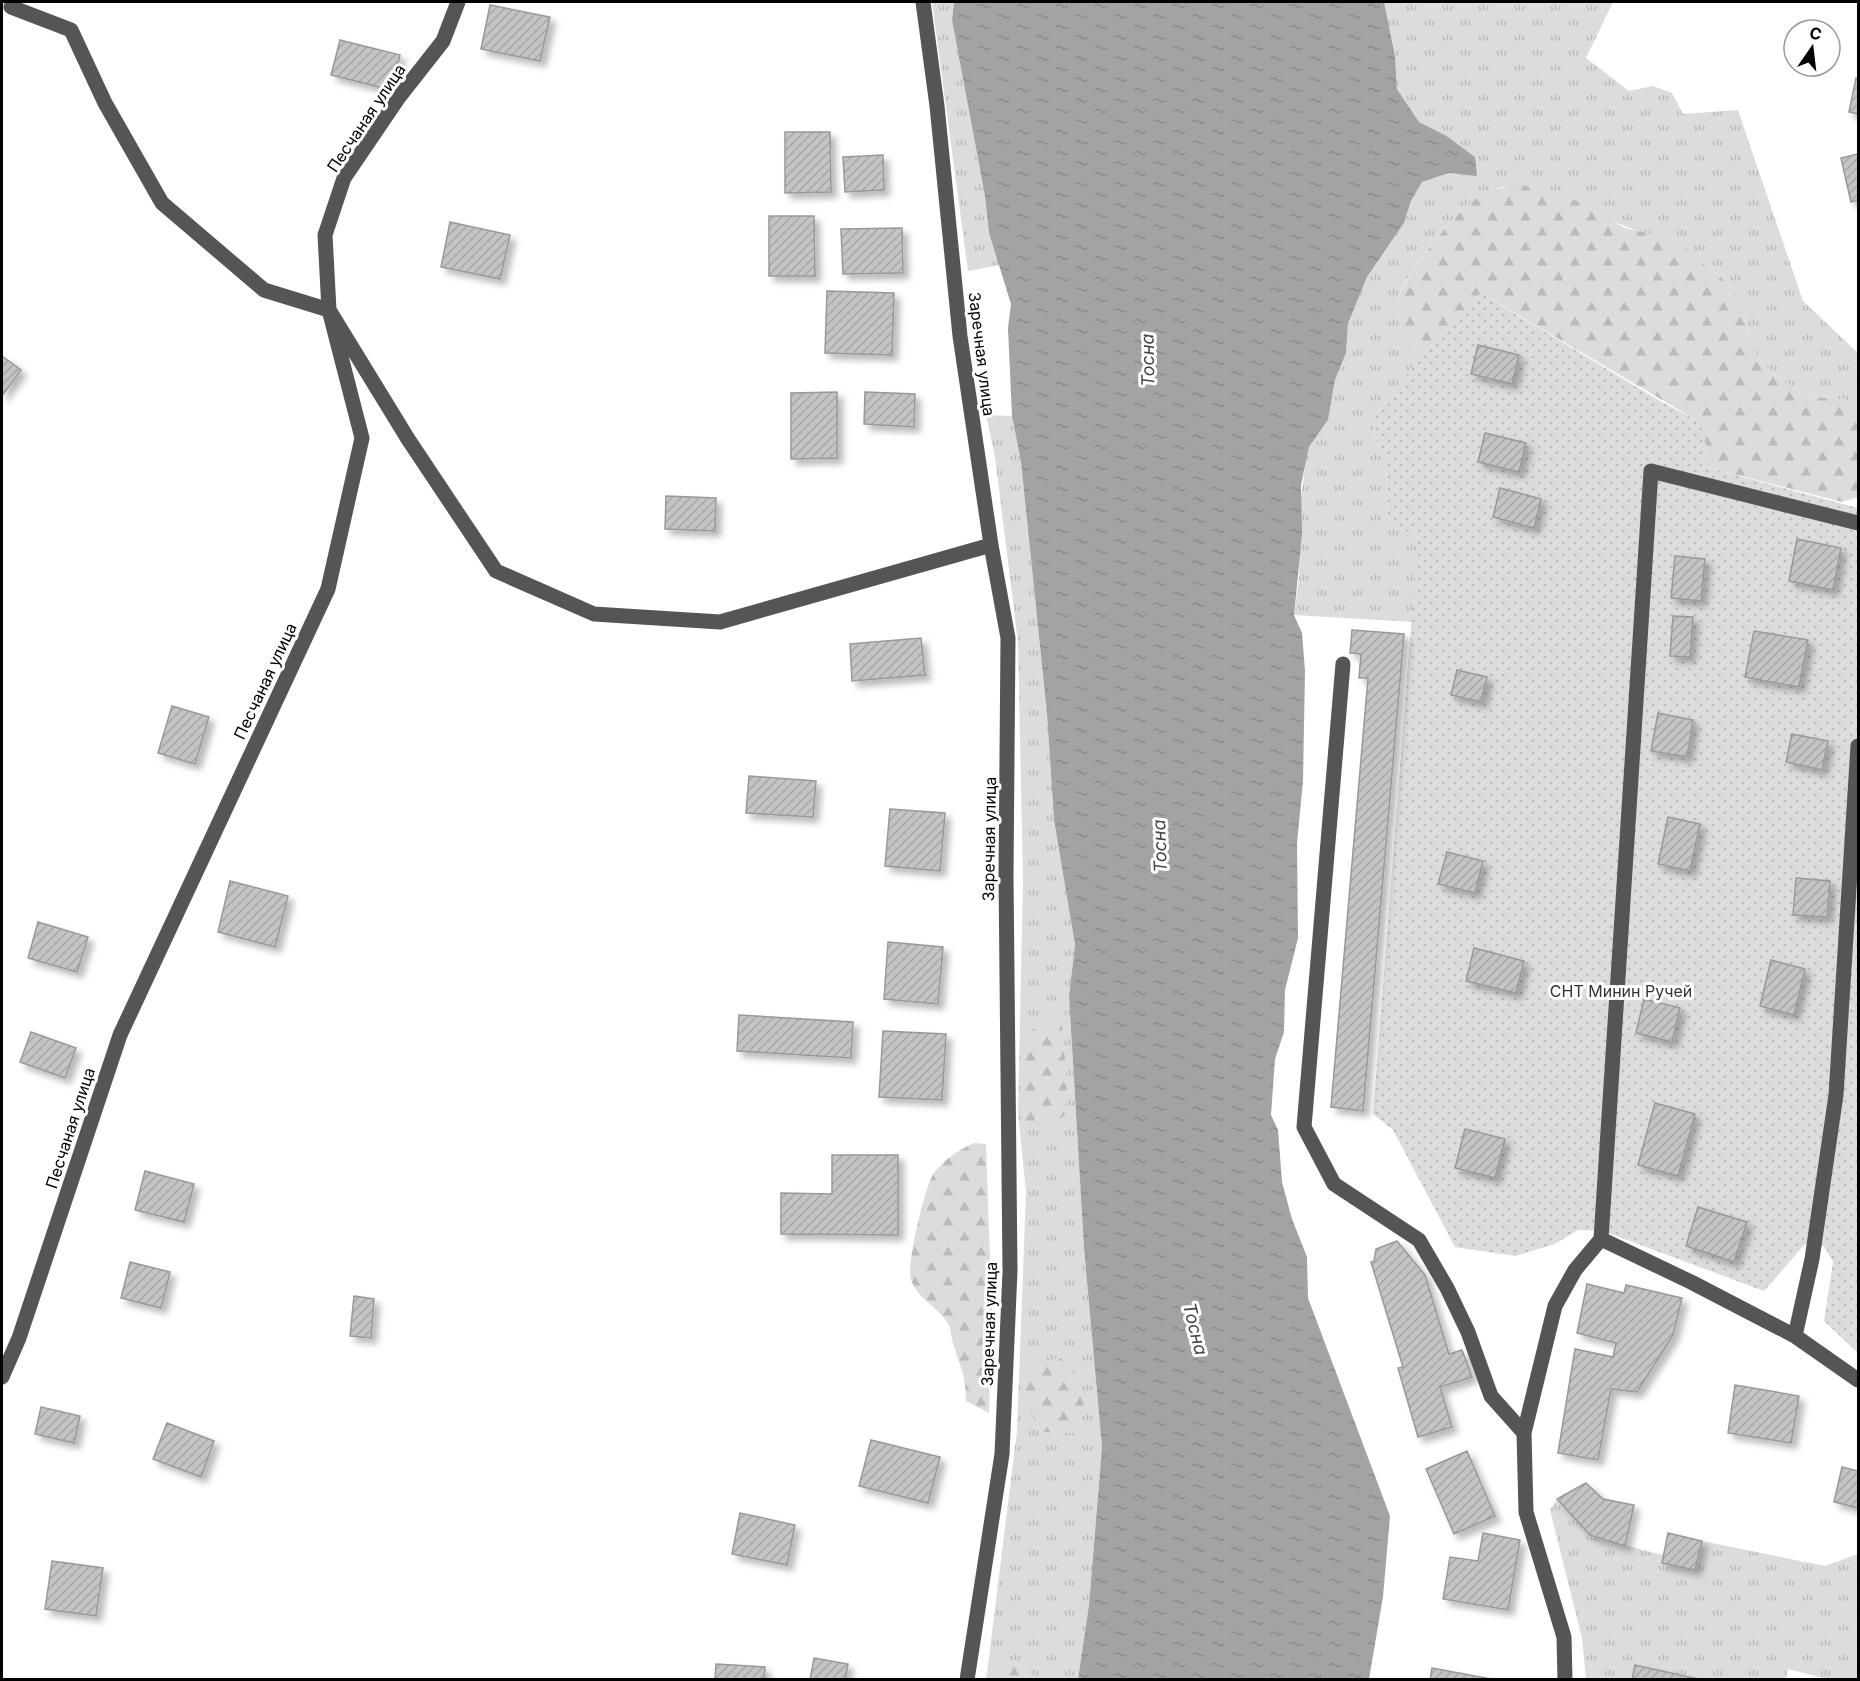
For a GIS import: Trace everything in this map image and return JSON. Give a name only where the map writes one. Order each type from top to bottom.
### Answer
[{"type":"street","name":"Песчаная улица","points":[[2,1377],[19,1338],[120,1035],[328,589],[362,438],[329,310],[325,235],[344,178],[399,97],[443,42],[458,2]]},
{"type":"street","name":"Заречная улица","points":[[923,2],[937,106],[960,336],[991,545],[1008,638],[1006,876],[1010,1271],[1002,1454],[967,1680]]},
{"type":"street","points":[[10,7],[71,30],[105,103],[162,203],[264,290],[329,310],[408,439],[495,571],[594,614],[720,622],[991,545]]},
{"type":"street","points":[[1565,1680],[1564,1637],[1527,1512],[1524,1433],[1555,1306],[1575,1270],[1600,1239],[1652,471],[1858,523]]},
{"type":"street","points":[[1343,664],[1304,1126],[1334,1184],[1419,1240],[1448,1288],[1464,1323],[1491,1396],[1524,1433]]},
{"type":"street","points":[[1795,1336],[1812,1259],[1836,1095],[1858,746]]},
{"type":"street","points":[[1600,1239],[1691,1282],[1795,1336],[1858,1380]]},
{"type":"green space","points":[[932,2],[954,2],[952,20],[985,196],[989,233],[1000,265],[968,271]]},
{"type":"green space","points":[[1384,2],[1613,2],[1586,58],[1629,91],[1653,86],[1672,93],[1683,114],[1738,110],[1803,301],[1858,353],[1858,403],[1822,398],[1798,391],[1763,364],[1752,347],[1743,310],[1733,289],[1679,241],[1645,234],[1602,217],[1503,187],[1474,201],[1462,211],[1428,249],[1401,290],[1398,311],[1404,337],[1409,348],[1424,353],[1371,420],[1386,467],[1388,522],[1418,537],[1413,622],[1294,615],[1299,577],[1300,507],[1309,447],[1328,420],[1335,380],[1346,353],[1348,324],[1367,277],[1404,223],[1411,201],[1422,182],[1449,173],[1477,175],[1445,135],[1419,122],[1397,89],[1395,56]]},
{"type":"green space","points":[[1521,185],[1560,192],[1625,228],[1680,241],[1733,289],[1743,310],[1752,347],[1763,364],[1798,391],[1817,397],[1858,403],[1858,497],[1842,502],[1702,466],[1706,446],[1696,420],[1481,293],[1424,353],[1409,348],[1400,324],[1398,300],[1401,290],[1417,264],[1451,222],[1469,204],[1494,191]]},
{"type":"green space","name":"СНТ Минин Ручей","points":[[1481,293],[1660,401],[1696,420],[1702,429],[1706,446],[1702,466],[1858,508],[1858,1353],[1824,1321],[1833,1262],[1824,1246],[1805,1244],[1764,1291],[1603,1231],[1578,1230],[1555,1244],[1515,1256],[1455,1247],[1393,1130],[1373,1114],[1418,537],[1388,522],[1386,467],[1371,420],[1424,353]]},
{"type":"green space","points":[[986,415],[1012,416],[1021,462],[1047,714],[1054,820],[1075,945],[1069,996],[1084,1248],[1102,1447],[1089,1605],[1078,1679],[1037,1679],[1014,1661],[987,1673],[1017,1431],[1026,1192],[1018,1112],[1023,881],[1018,642],[995,457]]},
{"type":"green space","points":[[1055,1019],[1062,1025],[1067,1084],[1065,1115],[1044,1129],[1029,1128],[1024,1121],[1024,1047],[1031,1032],[1038,1025]]},
{"type":"green space","points":[[974,1143],[986,1144],[992,1315],[989,1413],[966,1401],[964,1377],[948,1324],[918,1292],[911,1280],[910,1272],[917,1226],[930,1180],[947,1159]]},
{"type":"green space","points":[[1061,1358],[1076,1376],[1080,1385],[1084,1401],[1083,1411],[1074,1433],[1040,1432],[1021,1393],[1027,1364]]},
{"type":"green space","points":[[1557,1499],[1592,1537],[1663,1555],[1662,1563],[1694,1570],[1702,1541],[1825,1566],[1858,1554],[1858,1679],[1826,1679],[1788,1669],[1786,1679],[1703,1679],[1636,1665],[1632,1679],[1586,1679],[1582,1638],[1550,1510]]},
{"type":"green space","points":[[1014,1661],[1037,1679],[986,1679],[987,1673]]},
{"type":"water","name":"Тосна","points":[[954,2],[1384,2],[1395,56],[1397,89],[1419,122],[1445,135],[1475,157],[1477,176],[1449,173],[1422,182],[1411,201],[1404,223],[1367,277],[1348,324],[1346,353],[1335,380],[1328,420],[1309,447],[1301,485],[1302,534],[1294,615],[1302,633],[1305,671],[1303,781],[1297,843],[1298,938],[1285,990],[1284,1032],[1275,1059],[1271,1115],[1278,1130],[1282,1182],[1292,1219],[1307,1257],[1308,1298],[1390,1516],[1383,1597],[1369,1679],[1078,1679],[1089,1605],[1102,1447],[1084,1248],[1069,996],[1075,945],[1054,820],[1047,714],[1021,462],[1012,416],[1008,328],[1011,304],[989,233],[985,196],[952,20]]},
{"type":"building","points":[[490,5],[550,17],[540,61],[481,49]]},
{"type":"building","points":[[340,40],[400,55],[391,90],[331,75]]},
{"type":"building","points":[[1856,78],[1858,79],[1858,114],[1849,112]]},
{"type":"building","points":[[785,132],[830,132],[831,192],[785,193]]},
{"type":"building","points":[[1858,154],[1858,200],[1851,202],[1841,158]]},
{"type":"building","points":[[883,155],[884,190],[845,192],[843,157]]},
{"type":"building","points":[[769,216],[814,216],[815,276],[769,276]]},
{"type":"building","points":[[450,222],[510,235],[500,279],[441,267]]},
{"type":"building","points":[[902,228],[903,273],[843,274],[841,229]]},
{"type":"building","points":[[827,291],[894,293],[892,355],[825,353]]},
{"type":"building","points":[[1478,345],[1519,355],[1512,384],[1471,374]]},
{"type":"building","points":[[2,356],[21,370],[2,396]]},
{"type":"building","points":[[837,392],[837,458],[791,459],[791,393]]},
{"type":"building","points":[[865,392],[915,394],[914,427],[864,424]]},
{"type":"building","points":[[1485,433],[1526,443],[1519,472],[1478,462]]},
{"type":"building","points":[[1500,488],[1541,499],[1534,528],[1493,517]]},
{"type":"building","points":[[666,496],[716,498],[715,531],[665,529]]},
{"type":"building","points":[[1797,539],[1841,548],[1833,590],[1789,581]]},
{"type":"building","points":[[1675,556],[1705,559],[1701,601],[1671,598]]},
{"type":"building","points":[[1673,616],[1693,617],[1690,657],[1670,656]]},
{"type":"building","points":[[1352,630],[1404,634],[1363,1111],[1331,1107],[1368,678],[1359,678],[1361,654],[1350,653]]},
{"type":"building","points":[[1754,631],[1808,640],[1799,687],[1745,677]]},
{"type":"building","points":[[921,638],[925,675],[852,681],[850,644]]},
{"type":"building","points":[[1457,670],[1487,677],[1481,702],[1451,695]]},
{"type":"building","points":[[172,706],[209,717],[195,764],[158,753]]},
{"type":"building","points":[[1658,713],[1693,720],[1687,757],[1651,751]]},
{"type":"building","points":[[1792,734],[1828,741],[1822,770],[1786,762]]},
{"type":"building","points":[[749,776],[816,781],[813,817],[746,813]]},
{"type":"building","points":[[890,809],[945,813],[940,871],[885,866]]},
{"type":"building","points":[[1668,817],[1700,824],[1690,871],[1658,864]]},
{"type":"building","points":[[1447,852],[1483,861],[1475,893],[1438,884]]},
{"type":"building","points":[[1796,878],[1830,881],[1827,917],[1793,915]]},
{"type":"building","points":[[230,881],[288,896],[275,947],[218,932]]},
{"type":"building","points":[[38,922],[88,937],[77,972],[28,958]]},
{"type":"building","points":[[888,942],[943,947],[938,1004],[884,999]]},
{"type":"building","points":[[1474,948],[1524,961],[1516,993],[1466,981]]},
{"type":"building","points":[[1771,960],[1805,969],[1794,1015],[1760,1006]]},
{"type":"building","points":[[1644,999],[1680,1008],[1672,1042],[1636,1033]]},
{"type":"building","points":[[739,1015],[853,1022],[851,1058],[737,1051]]},
{"type":"building","points":[[883,1031],[946,1034],[942,1100],[879,1097]]},
{"type":"building","points":[[31,1032],[76,1048],[65,1078],[20,1062]]},
{"type":"building","points":[[1655,1103],[1695,1114],[1678,1176],[1638,1165]]},
{"type":"building","points":[[1465,1129],[1505,1139],[1495,1178],[1455,1168]]},
{"type":"building","points":[[832,1155],[898,1155],[898,1235],[781,1234],[781,1193],[832,1194]]},
{"type":"building","points":[[145,1171],[194,1184],[184,1222],[135,1210]]},
{"type":"building","points":[[1698,1207],[1747,1222],[1734,1262],[1686,1246]]},
{"type":"building","points":[[1397,1241],[1425,1275],[1449,1354],[1462,1350],[1472,1377],[1440,1387],[1452,1427],[1418,1437],[1398,1368],[1403,1367],[1371,1262],[1374,1261],[1376,1249]]},
{"type":"building","points":[[130,1262],[170,1272],[161,1308],[121,1298]]},
{"type":"building","points":[[1587,1284],[1624,1293],[1626,1285],[1682,1298],[1673,1335],[1637,1392],[1611,1389],[1598,1460],[1558,1453],[1575,1349],[1613,1357],[1616,1343],[1577,1333]]},
{"type":"building","points":[[354,1296],[374,1299],[371,1338],[350,1336]]},
{"type":"building","points":[[1735,1385],[1799,1396],[1791,1443],[1728,1433]]},
{"type":"building","points":[[41,1407],[80,1416],[74,1443],[35,1434]]},
{"type":"building","points":[[167,1423],[214,1441],[201,1477],[153,1459]]},
{"type":"building","points":[[871,1440],[940,1457],[928,1503],[859,1486]]},
{"type":"building","points":[[1467,1451],[1495,1516],[1454,1534],[1426,1469]]},
{"type":"building","points":[[1842,1467],[1858,1471],[1858,1508],[1834,1502]]},
{"type":"building","points":[[1586,1483],[1603,1499],[1634,1505],[1625,1546],[1590,1535],[1557,1499]]},
{"type":"building","points":[[740,1513],[795,1525],[787,1565],[732,1554]]},
{"type":"building","points":[[1483,1533],[1520,1540],[1508,1610],[1443,1599],[1450,1557],[1478,1561]]},
{"type":"building","points":[[1668,1533],[1702,1541],[1695,1570],[1662,1563]]},
{"type":"building","points":[[52,1561],[103,1568],[96,1616],[45,1609]]},
{"type":"building","points":[[814,1658],[848,1664],[845,1680],[810,1680]]},
{"type":"building","points":[[716,1664],[765,1667],[764,1680],[715,1680]]},
{"type":"building","points":[[1635,1665],[1703,1680],[1632,1680]]},
{"type":"building","points":[[1432,1668],[1492,1679],[1492,1680],[1430,1680]]}]
